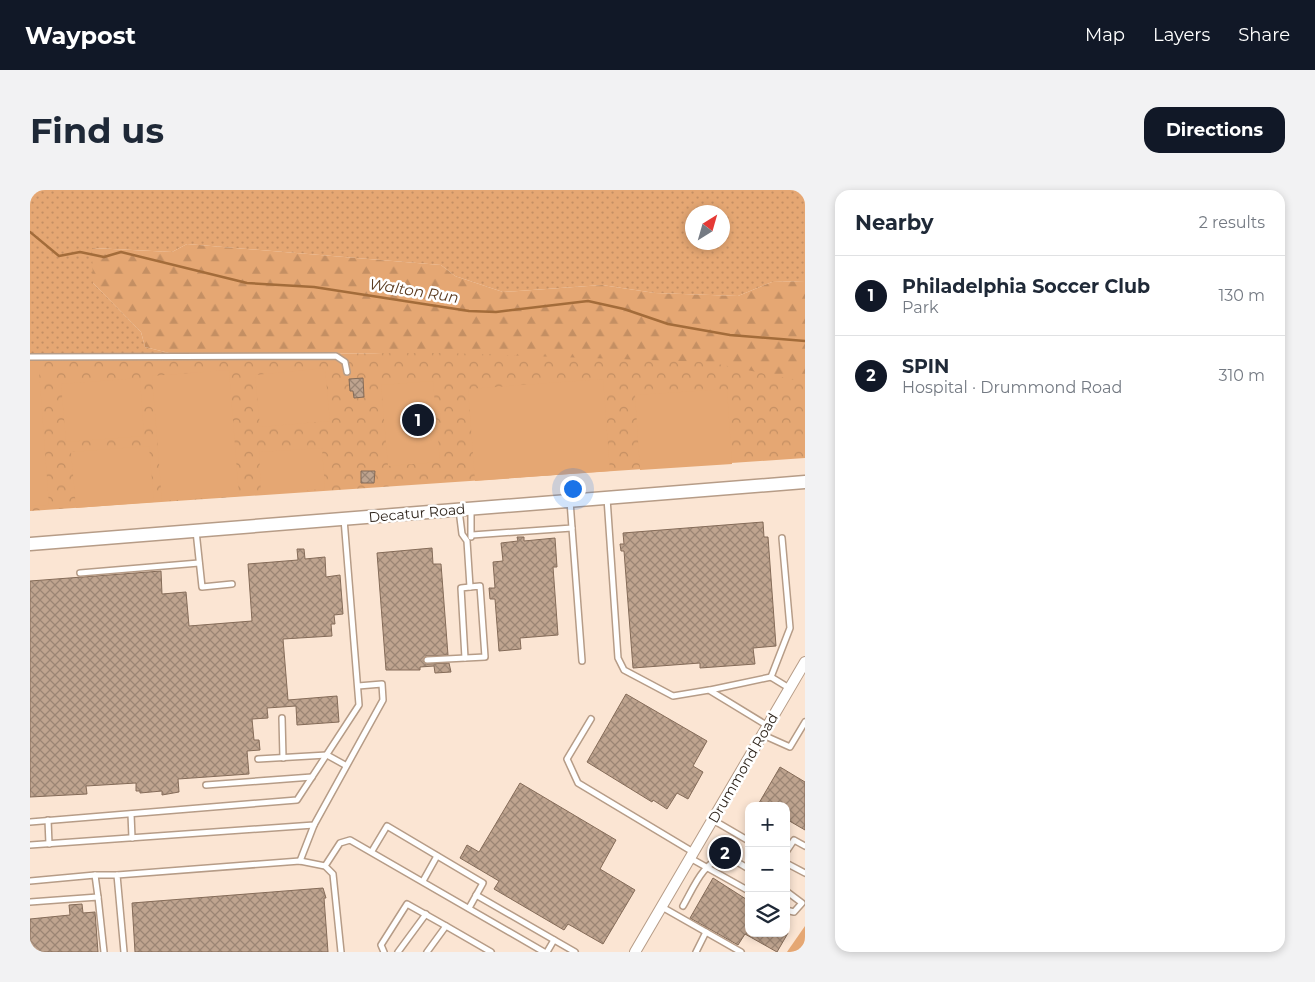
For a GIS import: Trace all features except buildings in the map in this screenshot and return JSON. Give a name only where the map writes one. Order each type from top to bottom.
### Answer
[{"type":"street","name":"Decatur Road","points":[[30,544],[805,482]]},
{"type":"street","name":"Drummond Road","points":[[635,952],[765,730],[803,669]]},
{"type":"lane","points":[[30,357],[336,356],[345,362],[347,372]]},
{"type":"lane","points":[[606,498],[618,658],[624,670],[672,696],[771,676],[790,688]]},
{"type":"lane","points":[[570,501],[582,660]]},
{"type":"lane","points":[[465,509],[472,535]]},
{"type":"lane","points":[[465,509],[462,534],[467,541],[470,587]]},
{"type":"lane","points":[[30,822],[298,800],[358,705],[344,519]]},
{"type":"lane","points":[[467,541],[472,535],[572,528]]},
{"type":"lane","points":[[196,531],[202,587],[232,584]]},
{"type":"lane","points":[[771,676],[790,628],[782,538]]},
{"type":"lane","points":[[80,573],[199,563]]},
{"type":"lane","points":[[427,660],[485,657],[480,586],[461,588],[465,658]]},
{"type":"lane","points":[[300,861],[314,825],[345,765],[383,700],[382,684],[358,686]]},
{"type":"lane","points":[[709,690],[790,747],[805,722]]},
{"type":"lane","points":[[282,718],[283,758]]},
{"type":"lane","points":[[591,719],[567,759],[578,783],[692,855],[705,867],[745,889]]},
{"type":"lane","points":[[258,760],[327,754],[345,765]]},
{"type":"lane","points":[[206,785],[312,777]]},
{"type":"lane","points":[[131,814],[132,838]]},
{"type":"lane","points":[[48,820],[49,844]]},
{"type":"lane","points":[[712,820],[745,839]]},
{"type":"lane","points":[[30,846],[314,825]]},
{"type":"lane","points":[[372,851],[387,826],[483,883],[469,908]]},
{"type":"lane","points":[[326,866],[340,843],[350,840],[546,952],[554,940]]},
{"type":"lane","points":[[789,847],[794,840],[805,846]]},
{"type":"lane","points":[[423,881],[437,856]]},
{"type":"lane","points":[[683,906],[705,867],[720,857],[727,856],[745,867]]},
{"type":"lane","points":[[30,881],[300,861],[326,866],[333,874],[341,952]]},
{"type":"lane","points":[[790,864],[805,873]]},
{"type":"lane","points":[[96,875],[104,952]]},
{"type":"lane","points":[[118,875],[124,952]]},
{"type":"lane","points":[[790,894],[802,903],[794,912],[790,911]]},
{"type":"lane","points":[[476,895],[575,952]]},
{"type":"lane","points":[[30,902],[98,897]]},
{"type":"lane","points":[[384,952],[381,944],[407,904],[491,952]]},
{"type":"lane","points":[[661,906],[741,952]]},
{"type":"lane","points":[[398,952],[426,914]]},
{"type":"lane","points":[[427,952],[446,926]]},
{"type":"lane","points":[[696,952],[706,932]]},
{"type":"green space","points":[[30,190],[805,190],[805,281],[772,282],[738,296],[655,293],[602,285],[503,292],[455,276],[441,265],[187,244],[172,252],[93,248],[93,283],[141,332],[145,347],[169,353],[30,354]]},
{"type":"green space","points":[[187,244],[441,265],[455,276],[503,292],[602,285],[655,293],[738,296],[772,282],[805,281],[805,414],[375,353],[169,353],[145,347],[141,332],[93,283],[92,248],[172,252]]},
{"type":"green space","points":[[446,353],[708,362],[805,382],[805,458],[30,511],[30,354]]},
{"type":"green space","points":[[325,368],[330,421],[260,427],[255,375]]},
{"type":"green space","points":[[30,370],[39,370],[49,505],[30,506]]},
{"type":"green space","points":[[229,370],[239,496],[162,501],[152,376]]},
{"type":"green space","points":[[140,378],[144,436],[66,442],[61,384]]},
{"type":"green space","points":[[603,379],[610,471],[475,481],[468,389]]},
{"type":"green space","points":[[433,381],[440,462],[388,466],[381,385]]},
{"type":"green space","points":[[727,389],[732,464],[640,470],[635,395]]},
{"type":"green space","points":[[149,446],[154,502],[76,508],[71,452]]},
{"type":"green space","points":[[322,448],[325,489],[261,493],[259,452]]},
{"type":"green space","points":[[805,926],[805,952],[787,952],[789,949]]},
{"type":"waterway","name":"Walton Run","points":[[30,232],[59,256],[80,252],[104,257],[121,252],[247,283],[314,287],[469,311],[496,312],[588,301],[624,309],[668,324],[730,335],[805,341]]},
{"type":"place","name":"Philadelphia Soccer Club","points":[[418,420]]},
{"type":"place","name":"SPIN","points":[[725,853]]}]
